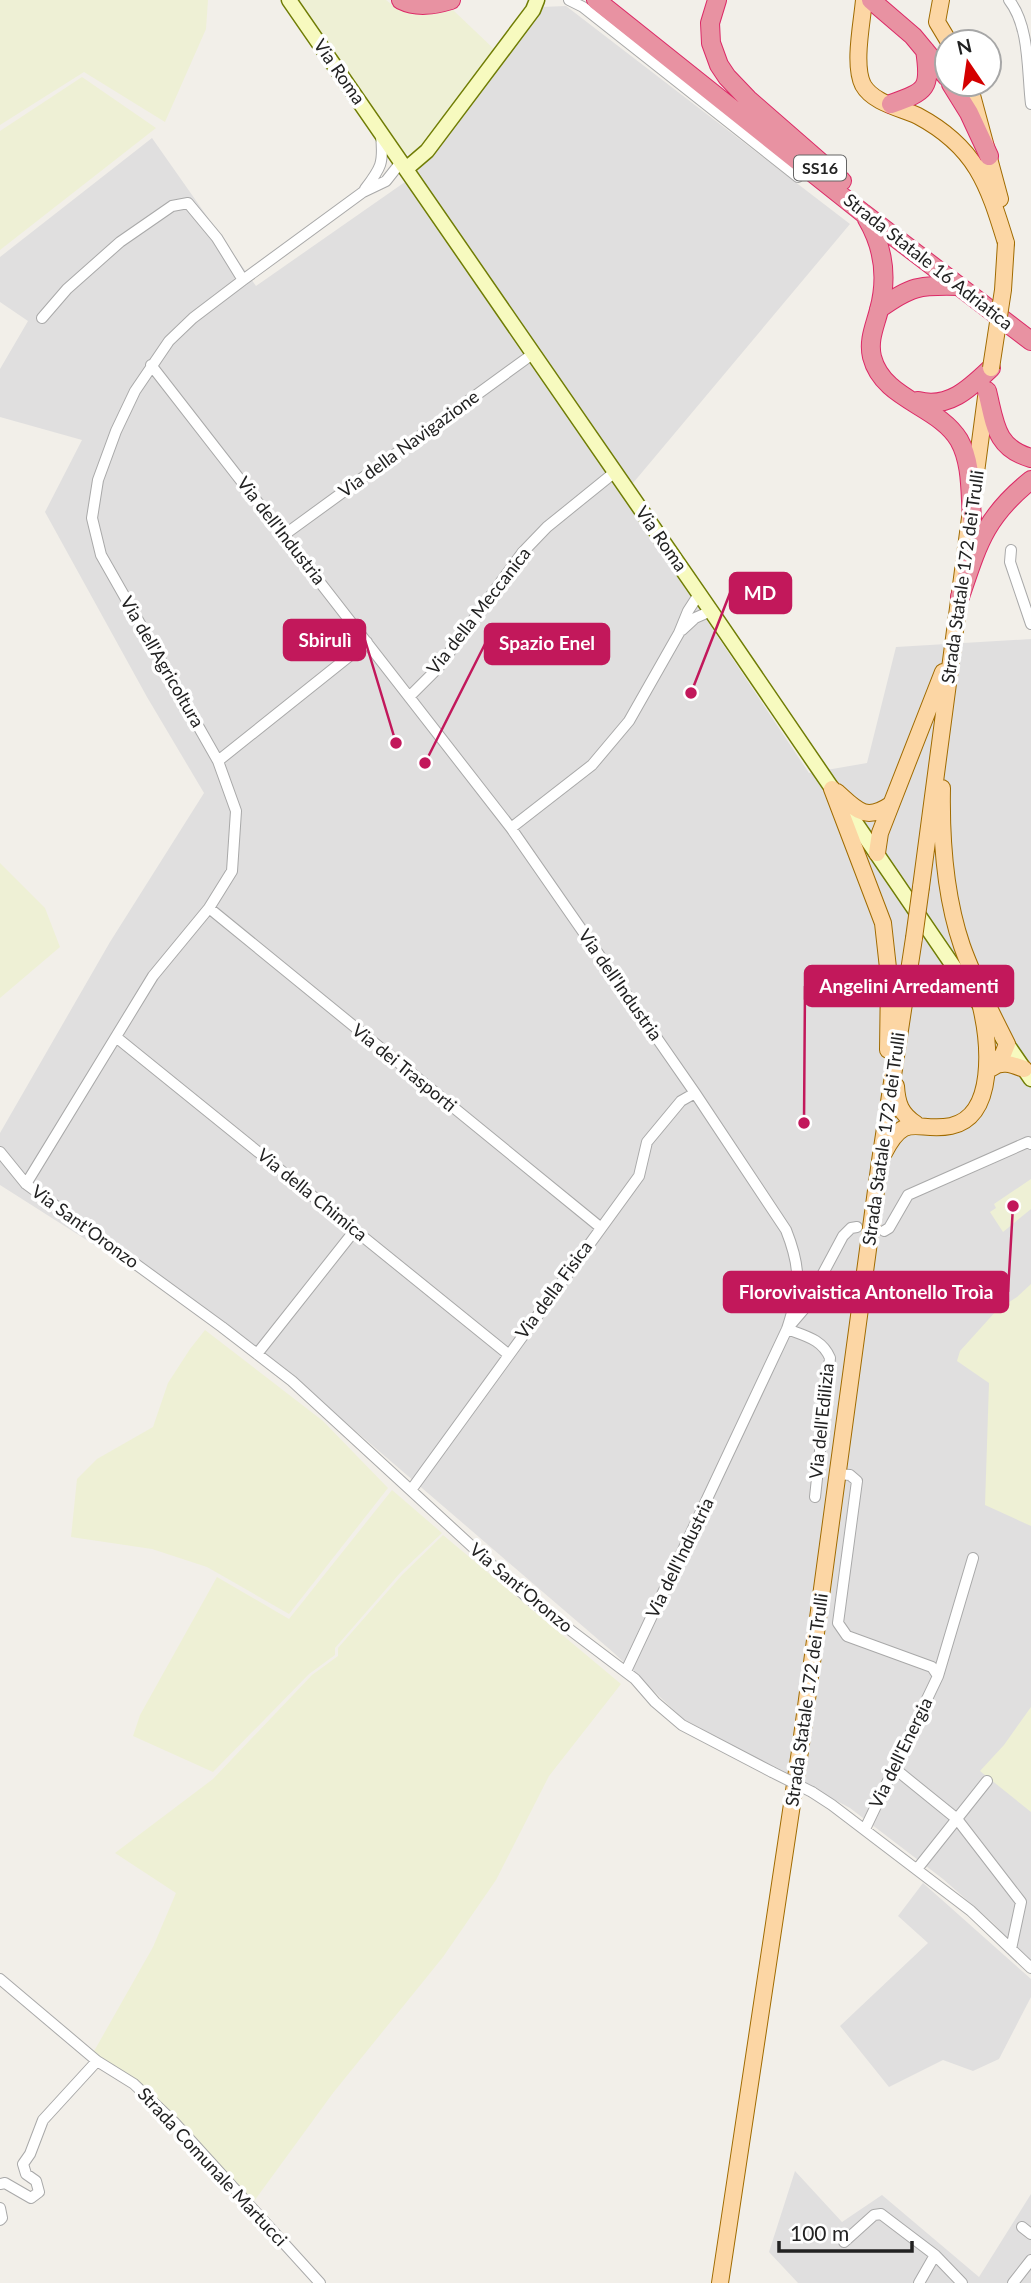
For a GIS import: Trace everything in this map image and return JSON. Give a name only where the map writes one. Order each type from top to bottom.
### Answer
[{"type":"highway","points":[[401,0],[408,4],[433,6],[451,0]]},
{"type":"highway","name":"Strada Statale 16 Adriatica","points":[[596,0],[863,212],[1031,341]]},
{"type":"highway","name":"Strada Statale 16 Adriatica","points":[[611,0],[1031,332]]},
{"type":"highway","points":[[717,0],[710,23],[711,43],[719,65],[727,77],[748,99],[886,220]]},
{"type":"highway","points":[[871,0],[899,23],[933,60]]},
{"type":"highway","points":[[891,104],[914,96],[925,87],[929,73],[925,50]]},
{"type":"highway","points":[[960,98],[989,156]]},
{"type":"highway","points":[[863,212],[881,249],[886,275],[871,339],[872,358],[881,375],[894,390],[940,418],[959,441],[969,471],[972,519]]},
{"type":"highway","points":[[879,309],[902,292],[926,285],[958,286]]},
{"type":"highway","points":[[908,399],[929,404],[947,402],[969,390],[990,368]]},
{"type":"highway","points":[[987,391],[994,422],[1002,441],[1015,454],[1031,458]]},
{"type":"highway","points":[[960,597],[978,544],[993,517],[1031,480]]},
{"type":"main road","points":[[864,0],[859,68],[863,85],[873,96],[918,116],[948,134],[970,156],[992,197],[1006,243]]},
{"type":"main road","points":[[941,0],[937,13],[937,22],[941,28]]},
{"type":"main road","points":[[974,98],[1004,216],[1006,243]]},
{"type":"main road","name":"Strada Statale 172 dei Trulli","points":[[720,2283],[800,1751],[885,1121],[914,938],[972,519],[990,368],[1003,289],[1006,243]]},
{"type":"main road","points":[[877,853],[880,833],[890,805],[954,640]]},
{"type":"main road","points":[[945,708],[942,797],[945,867],[952,908],[962,947],[1007,1044],[990,1071]]},
{"type":"main road","points":[[832,789],[858,811],[869,814],[880,812],[890,805]]},
{"type":"main road","points":[[832,789],[883,923],[888,977],[885,1121]]},
{"type":"main road","points":[[880,1161],[892,1136],[904,1128],[916,1125],[953,1126],[968,1118],[978,1106],[990,1071],[987,1031],[981,1007]]},
{"type":"main road","points":[[894,1063],[897,1103],[905,1117],[916,1125]]},
{"type":"main road","points":[[990,1071],[1006,1063],[1028,1074]]},
{"type":"street","name":"Via Roma","points":[[289,0],[1028,1074]]},
{"type":"street","points":[[381,168],[389,163],[407,170],[427,151],[533,10],[537,0]]},
{"type":"street","points":[[569,0],[583,7],[798,177]]},
{"type":"street","points":[[1009,0],[1019,14],[1023,28],[1031,104]]},
{"type":"street","points":[[381,133],[381,168]]},
{"type":"street","name":"Via dell'Agricoltura","points":[[363,192],[381,168]]},
{"type":"street","name":"Via dell'Agricoltura","points":[[386,181],[407,170]]},
{"type":"street","name":"Via dell'Agricoltura","points":[[26,1184],[153,976],[209,908],[232,871],[236,811],[218,761],[101,555],[92,518],[97,480],[135,391],[169,341],[193,318],[363,192],[407,170]]},
{"type":"street","points":[[42,318],[67,289],[120,242],[172,206],[188,204],[217,238],[243,280]]},
{"type":"street","name":"Via della Navigazione","points":[[284,535],[534,353]]},
{"type":"street","name":"Via dell'Industria","points":[[151,365],[511,828],[695,1093],[786,1230],[795,1252],[799,1277],[797,1300],[787,1329],[626,1671]]},
{"type":"street","name":"Via della Meccanica","points":[[409,697],[438,668],[522,553],[547,527],[615,471]]},
{"type":"street","points":[[1011,550],[1010,562],[1031,624]]},
{"type":"street","points":[[511,828],[592,765],[629,721],[699,594]]},
{"type":"street","points":[[679,633],[695,618],[711,611]]},
{"type":"street","points":[[218,761],[367,642]]},
{"type":"street","name":"Via dei Trasporti","points":[[209,908],[600,1227]]},
{"type":"street","name":"Via della Chimica","points":[[116,1037],[508,1354]]},
{"type":"street","name":"Via della Fisica","points":[[411,1490],[639,1176],[647,1143],[681,1101],[695,1093]]},
{"type":"street","points":[[884,1231],[889,1228],[908,1195],[1028,1142],[1031,1144]]},
{"type":"street","name":"Via Sant'Oronzo","points":[[0,1152],[26,1184],[292,1381],[528,1598],[626,1671],[655,1702],[682,1725],[832,1805],[971,1911],[1031,1968]]},
{"type":"street","points":[[787,1329],[804,1308],[843,1236],[851,1228],[857,1227]]},
{"type":"street","points":[[257,1354],[355,1230]]},
{"type":"street","points":[[799,1277],[817,1284]]},
{"type":"street","name":"Via dell'Edilizia","points":[[787,1329],[819,1342],[826,1348],[830,1358],[815,1497]]},
{"type":"street","name":"Via dell'Energia","points":[[838,1474],[850,1475],[857,1481],[838,1623],[847,1636],[932,1667],[938,1676]]},
{"type":"street","name":"Via dell'Energia","points":[[865,1829],[938,1676],[973,1558]]},
{"type":"street","points":[[894,1768],[957,1819],[1021,1902],[1011,1949]]},
{"type":"street","points":[[917,1870],[987,1781]]},
{"type":"street","name":"Strada Comunale Martucci","points":[[0,1979],[12,1986],[97,2061],[134,2084],[174,2122],[320,2283]]},
{"type":"street","points":[[0,2184],[5,2183],[31,2198],[39,2192],[36,2181],[26,2174],[23,2164],[30,2154],[43,2120],[97,2061]]},
{"type":"street","points":[[0,2208],[0,2220]]},
{"type":"street","points":[[844,2242],[877,2214],[935,2255],[962,2283]]},
{"type":"street","points":[[1022,2227],[1031,2234]]},
{"type":"street","points":[[919,2283],[935,2255]]},
{"type":"street","points":[[1013,2283],[1031,2260]]},
{"type":"shaded area","points":[[566,6],[850,224],[623,495],[809,773],[867,763],[896,647],[1031,639],[1031,1962],[992,1922],[943,1879],[850,1808],[683,1719],[614,1653],[266,1354],[0,1185],[0,1133],[110,942],[204,793],[147,697],[45,512],[82,440],[0,417],[0,369],[28,321],[0,302],[0,257],[152,138],[256,286],[415,175],[541,7]]},
{"type":"shaded area","points":[[923,1883],[1031,1979],[1031,1997],[999,2059],[973,2071],[943,2060],[889,2087],[840,2026],[928,1943],[898,1916]]},
{"type":"shaded area","points":[[795,2171],[842,2222],[882,2195],[979,2277],[1031,2194],[1031,2283],[798,2283],[769,2252]]},
{"type":"green space","points":[[0,0],[208,0],[206,29],[165,122],[84,72],[0,125]]},
{"type":"green space","points":[[298,0],[386,0],[396,8],[418,14],[453,10],[495,50],[427,139],[416,151],[407,154],[400,150]]},
{"type":"green space","points":[[82,77],[156,128],[0,250],[0,131]]},
{"type":"green space","points":[[0,863],[45,908],[60,947],[0,998]]},
{"type":"green space","points":[[1031,1179],[1031,1209],[1003,1232],[990,1212],[996,1208],[994,1204]]},
{"type":"green space","points":[[1031,1284],[1031,1526],[985,1505],[989,1383],[957,1361],[960,1351],[997,1310]]},
{"type":"green space","points":[[205,1330],[323,1421],[388,1488],[289,1614],[207,1567],[152,1549],[71,1537],[77,1479],[97,1459],[153,1427],[168,1383]]},
{"type":"green space","points":[[392,1490],[442,1533],[400,1573],[335,1648],[335,1655],[309,1674],[213,1772],[133,1736],[140,1715],[217,1577],[289,1619]]},
{"type":"green space","points":[[443,1535],[621,1684],[549,1776],[496,1880],[443,1957],[333,2093],[252,2204],[140,2083],[93,2053],[153,1947],[176,1893],[115,1853],[213,1779],[312,1675],[338,1656],[338,1648],[402,1575]]},
{"type":"green space","points":[[1031,1707],[1031,1812],[980,1771],[1004,1745]]},
{"type":"place","name":"MD","points":[[691,693]]},
{"type":"place","name":"Sbirulì","points":[[396,743]]},
{"type":"place","name":"Spazio Enel","points":[[425,763]]},
{"type":"place","name":"Angelini Arredamenti","points":[[804,1123]]},
{"type":"place","name":"Florovivaistica Antonello Troìa","points":[[1013,1206]]}]
